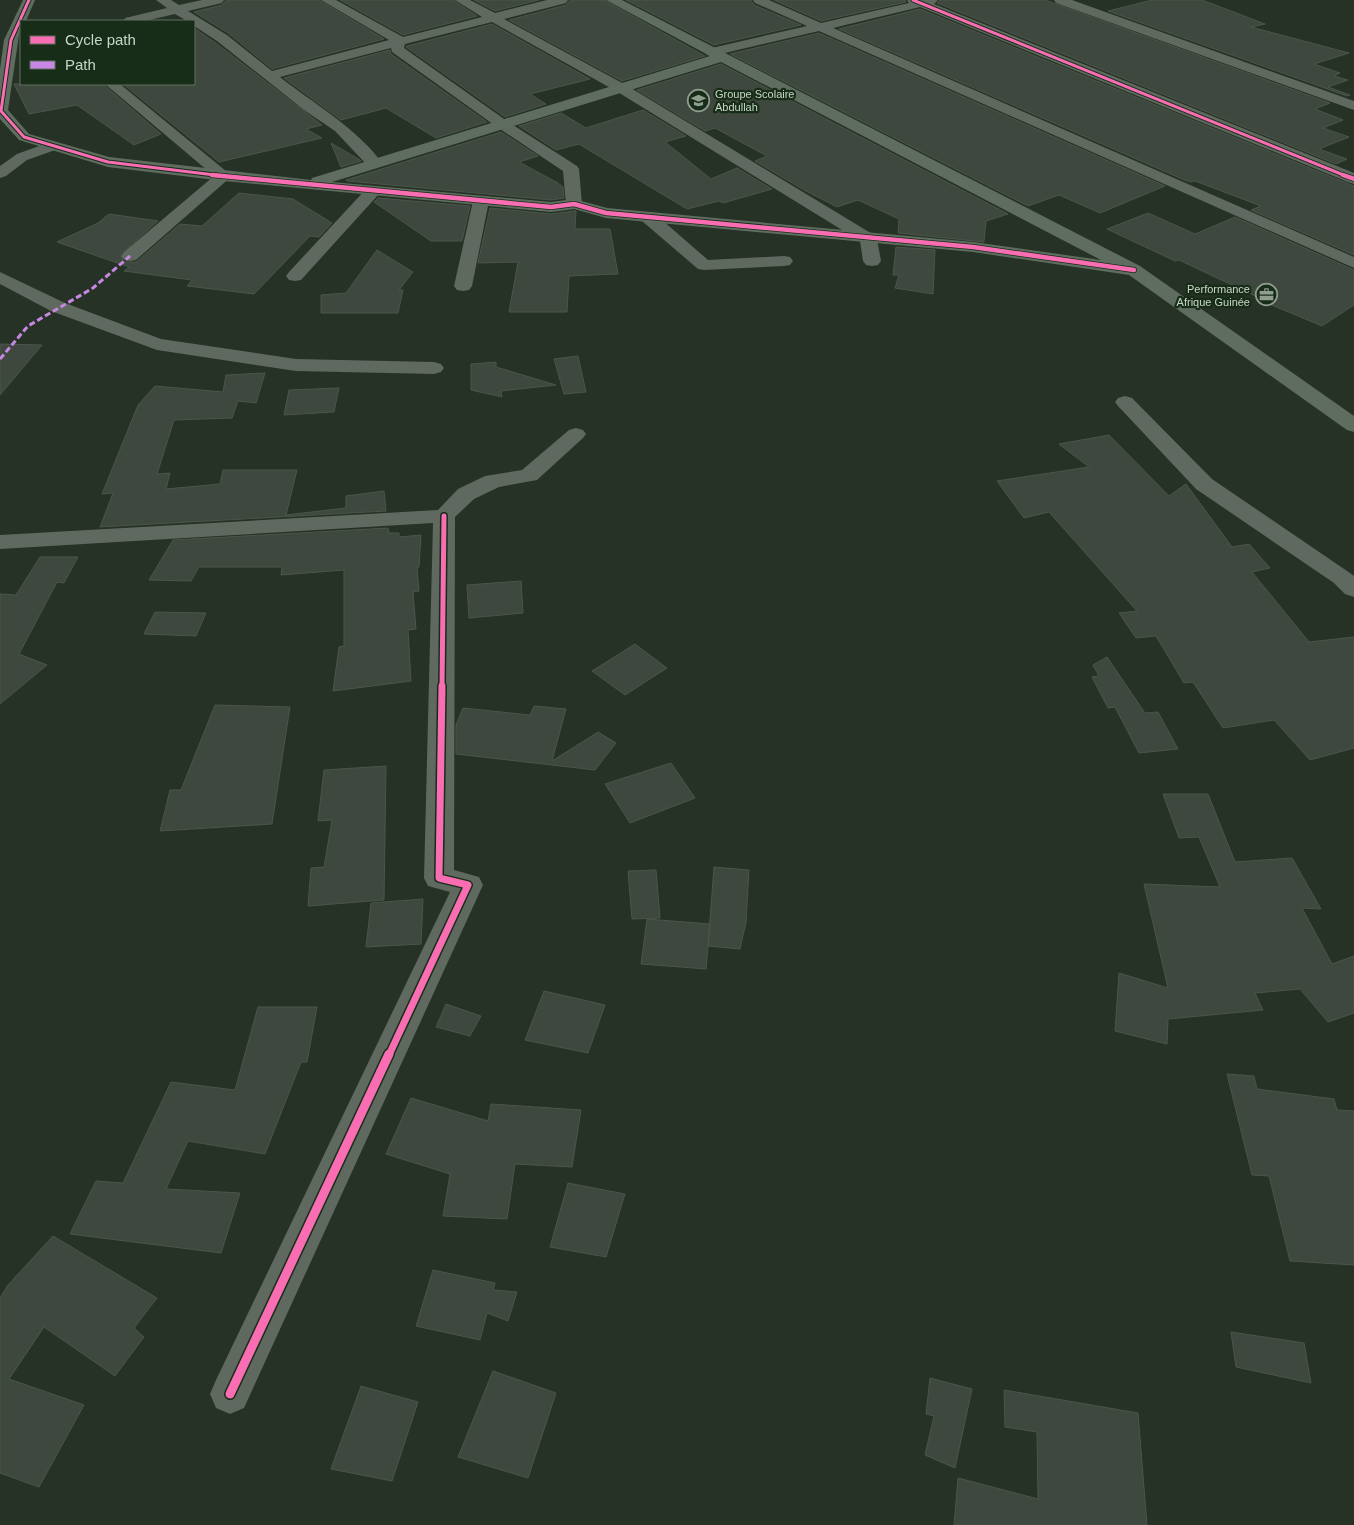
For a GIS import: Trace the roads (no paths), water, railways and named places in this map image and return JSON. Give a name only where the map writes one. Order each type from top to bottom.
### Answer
[{"type":"street","points":[[21,20],[29,0]]},
{"type":"street","points":[[162,0],[193,20]]},
{"type":"street","points":[[134,20],[218,0]]},
{"type":"street","points":[[327,0],[400,41]]},
{"type":"street","points":[[461,0],[621,88],[868,238],[872,260]]},
{"type":"street","points":[[271,75],[562,0]]},
{"type":"street","points":[[612,0],[1134,270],[1354,426]]},
{"type":"street","points":[[758,0],[1354,263]]},
{"type":"street","points":[[1060,0],[1354,106]]},
{"type":"street","points":[[307,184],[621,88],[717,54],[923,1],[1354,179]]},
{"type":"street","points":[[20,21],[10,45],[1,111],[24,137],[108,162],[224,176],[481,201],[550,207],[574,204],[606,213],[648,218],[973,247],[1134,270]]},
{"type":"street","points":[[195,21],[222,38],[309,107],[340,128],[374,164]]},
{"type":"street","points":[[400,41],[397,49],[502,124],[571,169],[574,204]]},
{"type":"street","points":[[113,85],[224,176]]},
{"type":"street","points":[[0,172],[22,157],[54,146]]},
{"type":"street","points":[[130,256],[224,176]]},
{"type":"street","points":[[295,276],[374,191]]},
{"type":"street","points":[[463,286],[481,201]]},
{"type":"street","points":[[648,218],[704,265],[784,261]]},
{"type":"street","points":[[0,277],[58,307],[157,344],[296,365],[434,368]]},
{"type":"street","points":[[1125,402],[1204,484],[1342,578],[1354,589]]},
{"type":"street","points":[[0,542],[444,516],[466,494],[493,481],[529,475],[576,434]]},
{"type":"street","points":[[230,1394],[468,885],[439,878],[444,516]]},
{"type":"place","name":"Groupe Scolaire Abdullah","points":[[699,100]]},
{"type":"place","name":"Performance Afrique Guinée","points":[[1266,295]]}]
